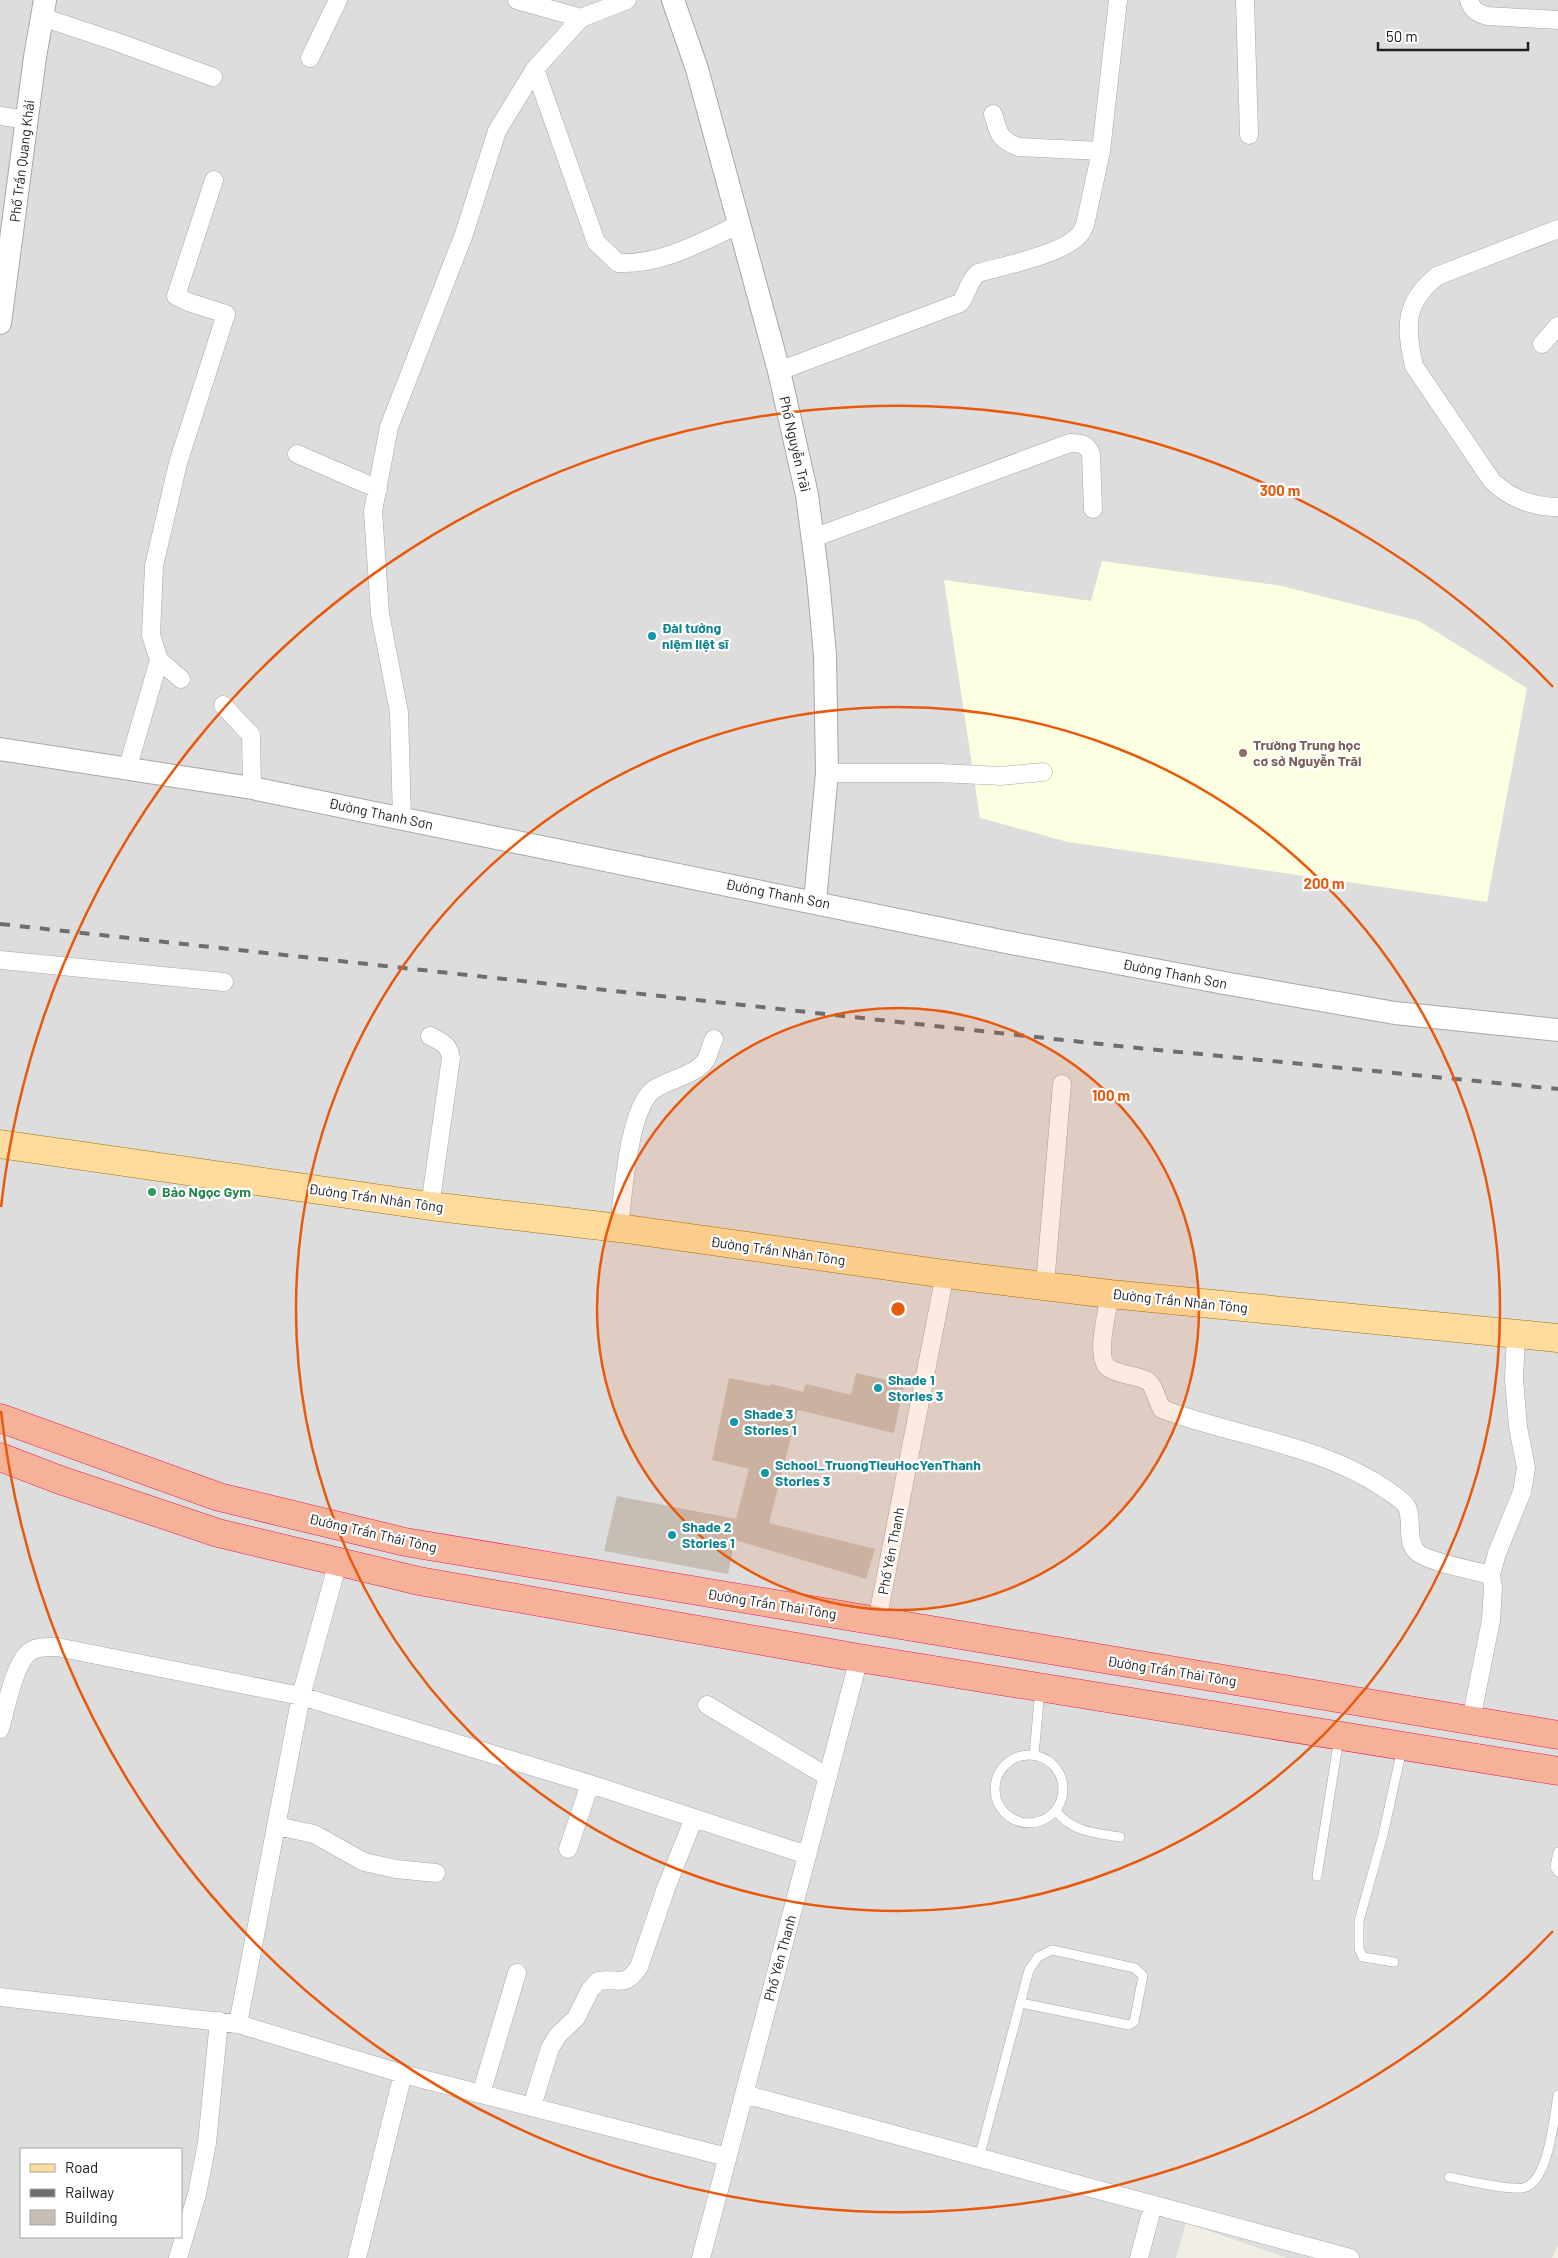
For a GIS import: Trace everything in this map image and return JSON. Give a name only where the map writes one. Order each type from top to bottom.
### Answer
[{"type":"highway","name":"Đường Trần Thái Tông","points":[[0,1418],[219,1498],[405,1542],[585,1574],[1558,1735]]},
{"type":"highway","points":[[0,1457],[60,1480],[218,1533],[419,1581],[859,1658],[1556,1771],[1558,1739]]},
{"type":"highway","points":[[579,1608],[585,1574]]},
{"type":"main road","name":"Đường Trần Nhân Tông","points":[[0,1144],[430,1206],[618,1228],[945,1274],[1110,1294],[1558,1338]]},
{"type":"street","points":[[310,58],[338,0]]},
{"type":"street","points":[[517,0],[581,18]]},
{"type":"street","points":[[402,818],[399,712],[380,614],[374,511],[389,427],[464,234],[497,131],[535,69],[581,18],[626,0]]},
{"type":"street","name":"Phố Nguyễn Trãi","points":[[673,0],[697,69],[740,224],[779,371],[807,495],[825,655],[827,773],[815,901]]},
{"type":"street","points":[[779,371],[960,303],[966,295],[972,277],[978,273],[1054,251],[1069,244],[1080,235],[1085,225],[1102,151],[1118,0]]},
{"type":"street","points":[[1245,0],[1249,135]]},
{"type":"street","points":[[1469,0],[1471,8],[1487,16],[1558,20]]},
{"type":"street","points":[[43,8],[117,42],[213,77]]},
{"type":"street","name":"Phố Trần Quang Khải","points":[[0,322],[43,8]]},
{"type":"street","points":[[535,69],[596,242],[618,263],[635,264],[686,250],[740,224]]},
{"type":"street","points":[[994,114],[1000,136],[1006,143],[1018,147],[1102,151]]},
{"type":"street","points":[[0,116],[28,120]]},
{"type":"street","points":[[181,679],[159,660],[151,635],[154,566],[178,463],[226,314],[188,302],[176,296],[214,180]]},
{"type":"street","points":[[1558,229],[1437,276],[1422,288],[1413,304],[1408,325],[1414,366],[1492,481],[1506,494],[1522,502],[1558,508]]},
{"type":"street","points":[[1542,344],[1558,326]]},
{"type":"street","points":[[813,538],[1070,443],[1081,443],[1089,448],[1092,454],[1093,509]]},
{"type":"street","points":[[297,454],[378,489]]},
{"type":"street","points":[[127,770],[159,660]]},
{"type":"street","points":[[223,705],[251,735],[252,788]]},
{"type":"street","name":"Đường Thanh Sơn","points":[[0,748],[127,770],[252,788],[815,901],[1016,944],[1385,1011],[1558,1030]]},
{"type":"street","points":[[827,773],[1001,776],[1043,772]]},
{"type":"street","points":[[0,960],[224,982]]},
{"type":"street","points":[[430,1036],[444,1043],[450,1049],[451,1058],[430,1206]]},
{"type":"street","points":[[618,1228],[627,1158],[640,1105],[653,1090],[699,1067],[706,1060],[714,1039]]},
{"type":"street","points":[[1045,1285],[1062,1084]]},
{"type":"street","name":"Phố Yên Thanh","points":[[877,1622],[945,1274]]},
{"type":"street","points":[[1110,1294],[1102,1345],[1102,1360],[1107,1368],[1149,1382],[1154,1388],[1156,1398],[1162,1410],[1305,1450],[1349,1470],[1386,1490],[1406,1506],[1411,1527],[1411,1544],[1417,1552],[1427,1558],[1491,1576]]},
{"type":"street","points":[[1471,1720],[1491,1620],[1493,1587],[1491,1576],[1497,1554],[1522,1492],[1526,1468],[1518,1427],[1514,1379],[1516,1334]]},
{"type":"street","points":[[238,2024],[302,1696],[338,1562]]},
{"type":"street","points":[[0,1729],[18,1667],[28,1653],[40,1648],[57,1648],[302,1696],[590,1784],[807,1855]]},
{"type":"street","name":"Phố Yên Thanh","points":[[700,2258],[859,1658]]},
{"type":"street","points":[[707,1706],[828,1777]]},
{"type":"street","points":[[568,1849],[590,1784]]},
{"type":"street","points":[[532,2106],[550,2048],[558,2034],[576,2018],[590,1990],[598,1981],[627,1980],[632,1978],[639,1967],[666,1888],[694,1818]]},
{"type":"street","points":[[277,1826],[314,1834],[364,1862],[436,1873]]},
{"type":"street","points":[[481,2094],[517,1973]]},
{"type":"street","points":[[0,1997],[219,2020],[238,2024],[404,2074],[727,2157]]},
{"type":"street","points":[[178,2258],[197,2194],[207,2143],[219,2020]]},
{"type":"street","points":[[356,2258],[404,2074]]},
{"type":"street","points":[[744,2094],[1350,2258]]},
{"type":"street","points":[[1139,2258],[1153,2204]]},
{"type":"lane","points":[[1034,1756],[1040,1687]]},
{"type":"lane","points":[[1317,1876],[1339,1736]]},
{"type":"lane","points":[[1394,1962],[1363,1957],[1359,1949],[1359,1921],[1384,1836],[1402,1746]]},
{"type":"lane","points":[[1034,1756],[1047,1760],[1054,1766],[1060,1774],[1064,1793],[1056,1811],[1040,1822],[1031,1824],[1012,1819],[998,1805],[994,1786],[1002,1768],[1018,1757],[1034,1756]]},
{"type":"lane","points":[[1056,1811],[1065,1822],[1086,1831],[1120,1838]]},
{"type":"lane","points":[[1558,1852],[1555,1867],[1558,1872]]},
{"type":"lane","points":[[979,2158],[1021,2002],[1030,1970],[1038,1956],[1052,1950],[1135,1968],[1143,1976],[1134,2022],[1129,2025],[1021,2002]]},
{"type":"lane","points":[[1450,2177],[1511,2188],[1526,2188],[1535,2180],[1544,2167],[1558,2095]]},
{"type":"shaded area","points":[[0,0],[1558,0],[1558,2245],[1552,2258],[1287,2258],[1186,2223],[1176,2258],[0,2258]]},
{"type":"shaded area","name":"Trường Trung học cơ sở Nguyễn Trãi","points":[[1102,561],[1282,586],[1419,621],[1527,688],[1487,902],[1068,842],[980,818],[944,580],[1091,601]]},
{"type":"building","points":[[856,1373],[904,1384],[894,1433],[798,1410],[769,1523],[875,1549],[866,1579],[735,1540],[728,1574],[604,1551],[617,1496],[736,1519],[749,1469],[712,1460],[729,1378],[770,1386],[771,1384],[803,1392],[806,1384],[851,1395]]},
{"type":"railway","points":[[0,924],[1128,1047],[1558,1089]]},
{"type":"place","name":"Đài tưởng niệm liệt sĩ","points":[[652,636]]},
{"type":"place","name":"Trường Trung học cơ sở Nguyễn Trãi","points":[[1243,753]]},
{"type":"place","name":"Bảo Ngọc Gym","points":[[152,1192]]},
{"type":"place","name":"Shade 1 Stories 3","points":[[878,1388]]},
{"type":"place","name":"Shade 3 Stories 1","points":[[734,1422]]},
{"type":"place","name":"School_TruongTieuHocYenThanh Stories 3","points":[[765,1473]]},
{"type":"place","name":"Shade 2 Stories 1","points":[[672,1535]]}]
